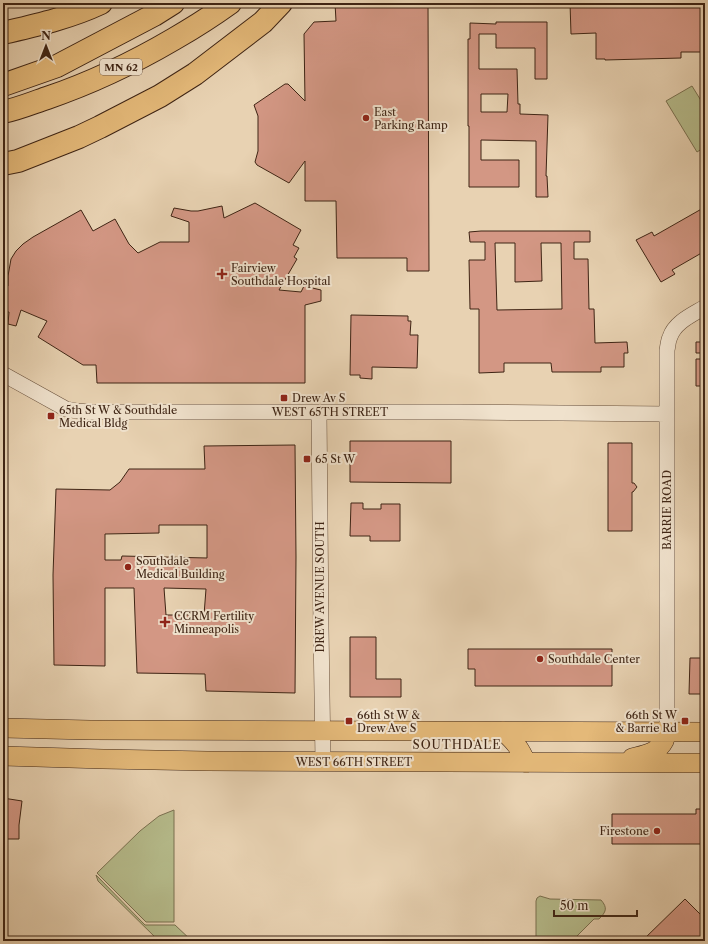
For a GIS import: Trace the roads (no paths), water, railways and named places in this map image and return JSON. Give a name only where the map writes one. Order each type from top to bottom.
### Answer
[{"type":"highway","points":[[3,33],[41,24],[83,11],[100,3]]},
{"type":"highway","name":"MN 62","points":[[3,85],[57,66],[154,15],[173,3]]},
{"type":"highway","name":"MN 62","points":[[3,112],[62,93],[106,75],[146,55],[230,3]]},
{"type":"highway","points":[[3,164],[18,161],[79,137],[160,96],[195,74],[263,22],[281,3]]},
{"type":"main road","points":[[3,728],[90,730],[705,732]]},
{"type":"main road","points":[[503,731],[515,742],[526,763]]},
{"type":"main road","points":[[615,763],[649,754],[663,743],[667,732]]},
{"type":"main road","name":"WEST 66TH STREET","points":[[3,756],[191,761],[705,763]]},
{"type":"street","name":"BARRIE ROAD","points":[[667,732],[667,350],[669,338],[675,327],[684,319],[705,307]]},
{"type":"street","name":"WEST 65TH STREET","points":[[3,374],[66,409],[77,412],[460,412],[667,414]]},
{"type":"street","name":"DREW AVENUE SOUTH","points":[[319,412],[323,761]]},
{"type":"place","name":"East Parking Ramp","points":[[366,118]]},
{"type":"place","name":"Fairview Southdale Hospital","points":[[222,274]]},
{"type":"place","name":"Drew Av S","points":[[284,398]]},
{"type":"place","name":"65th St W & Southdale Medical Bldg","points":[[51,416]]},
{"type":"place","name":"65 St W","points":[[307,459]]},
{"type":"place","name":"Southdale Medical Building","points":[[128,567]]},
{"type":"place","name":"CCRM Fertility Minneapolis","points":[[165,622]]},
{"type":"place","name":"Southdale Center","points":[[540,659]]},
{"type":"place","name":"66th St W & Drew Ave S","points":[[349,721]]},
{"type":"place","name":"66th St W & Barrie Rd","points":[[685,721]]},
{"type":"place","name":"Firestone","points":[[657,831]]},
{"type":"district","name":"SOUTHDALE","points":[[457,745]]}]
